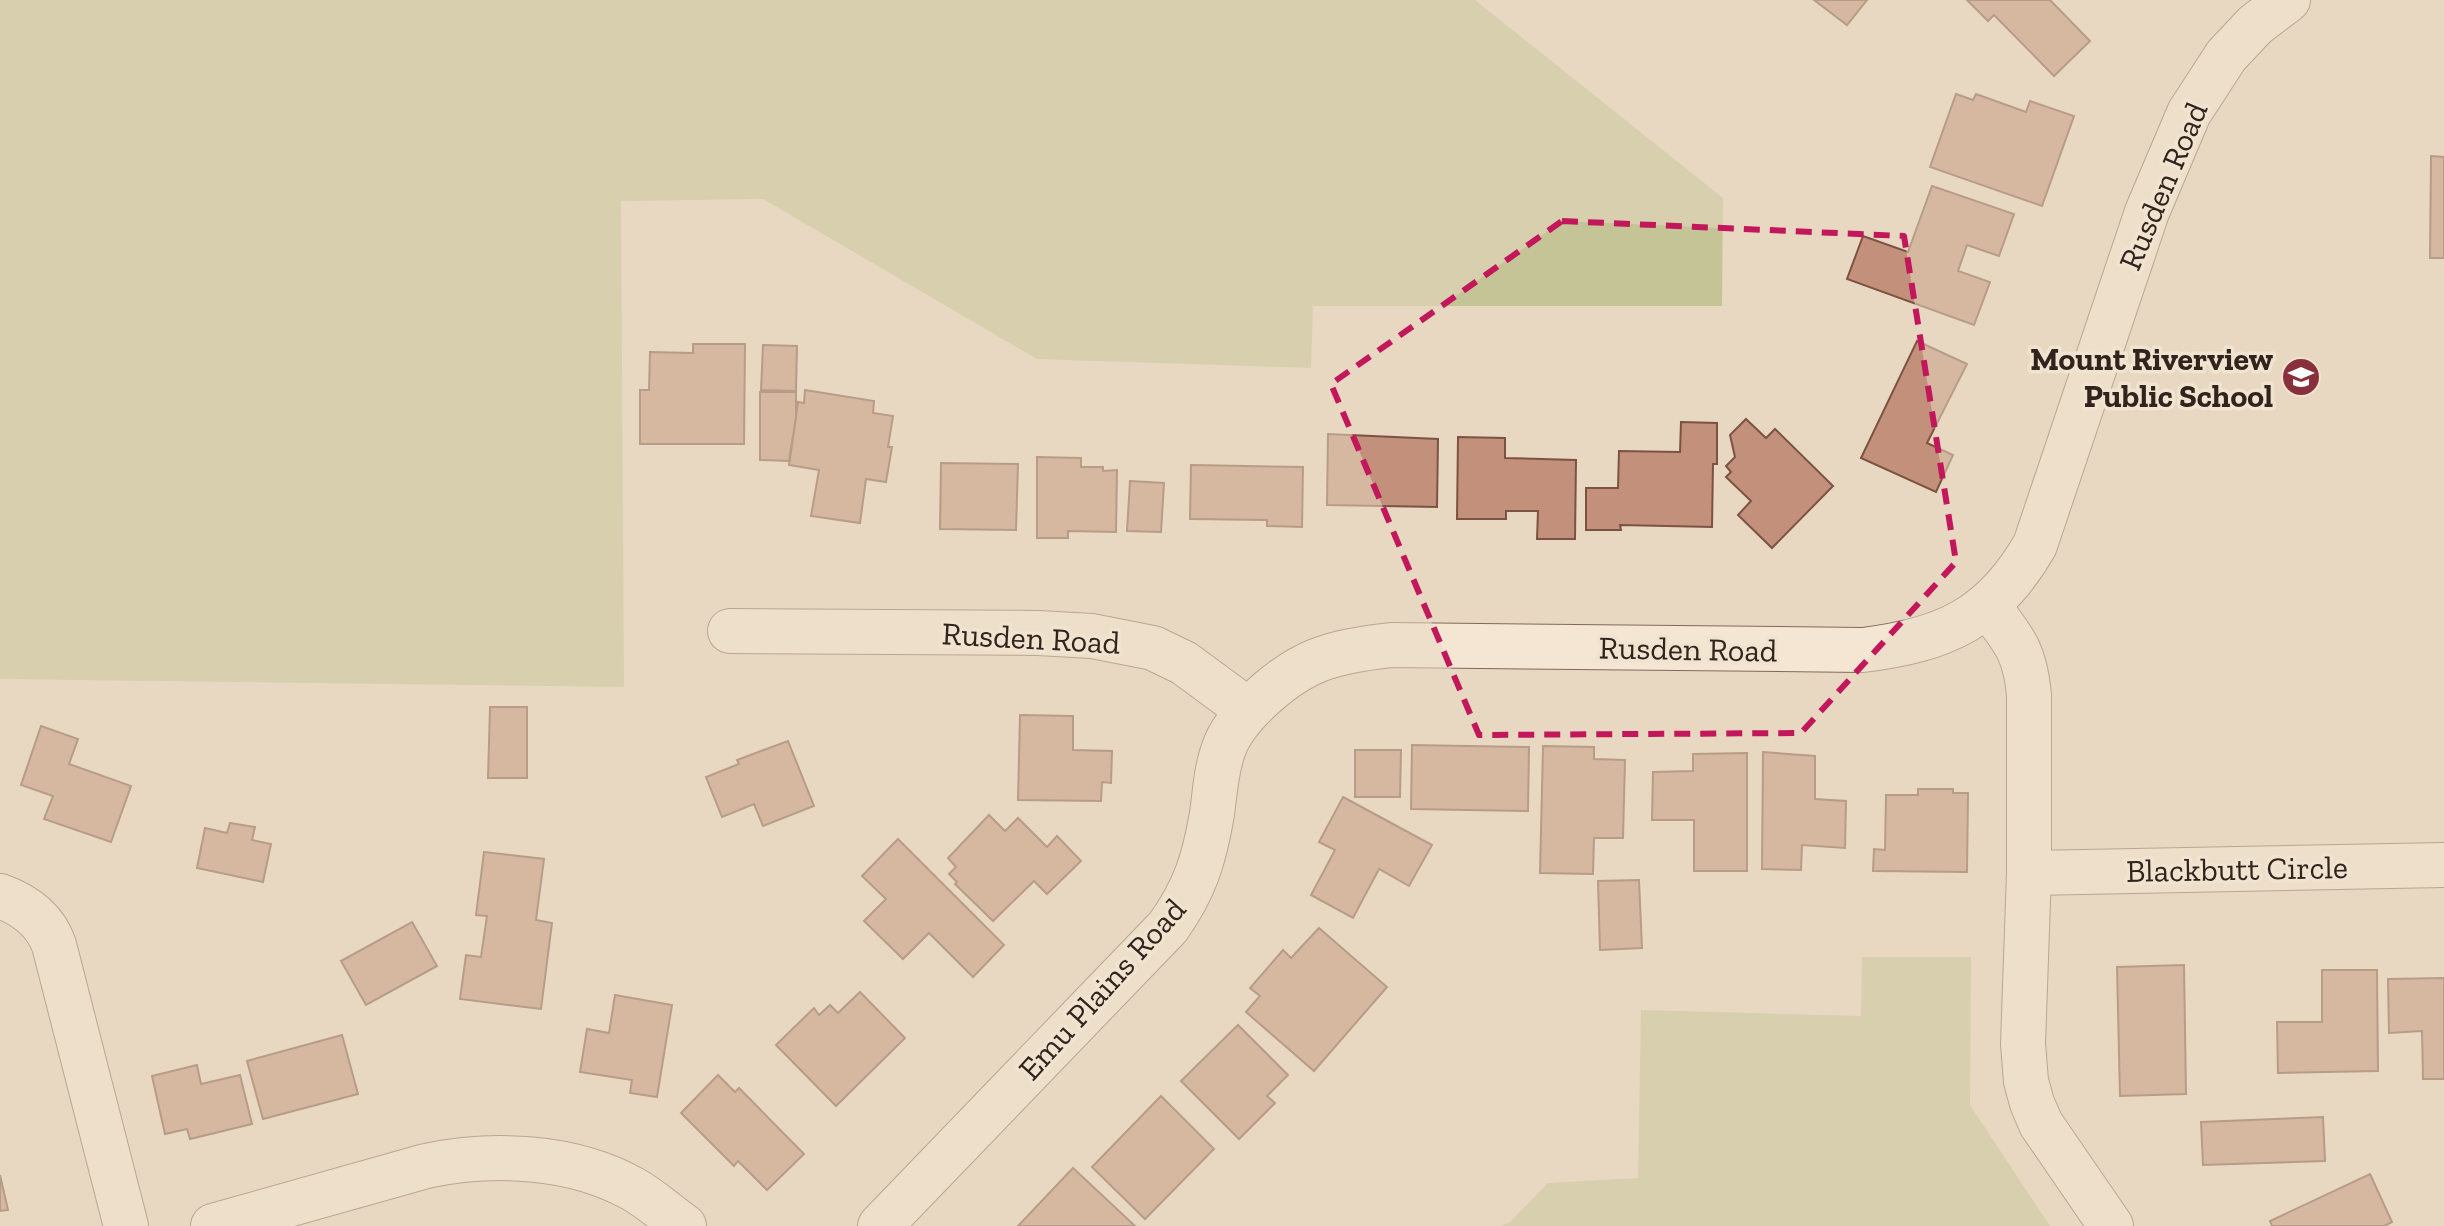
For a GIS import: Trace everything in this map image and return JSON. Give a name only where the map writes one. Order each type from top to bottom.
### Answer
[{"type":"street","name":"Rusden Road","points":[[730,631],[1092,636],[1153,648],[1184,663],[1248,710],[1285,676],[1310,662],[1361,648],[1391,645],[1863,650],[1923,639],[1988,606],[2014,578],[2035,545],[2147,212],[2189,113],[2258,8]]},
{"type":"street","points":[[1988,606],[2018,645],[2029,695],[2029,873],[2023,1044],[2026,1081],[2041,1124],[2111,1226]]},
{"type":"street","name":"Emu Plains Road","points":[[880,1226],[1168,927],[1197,879],[1224,747],[1248,710]]},
{"type":"street","name":"Blackbutt Circle","points":[[2029,873],[2444,865]]},
{"type":"street","points":[[0,896],[32,913],[43,924],[54,945],[126,1226]]},
{"type":"street","points":[[213,1226],[426,1166],[459,1159],[499,1158],[551,1163],[602,1175],[634,1190],[684,1226]]},
{"type":"highlighted area","points":[[1562,221],[1904,236],[1956,562],[1801,733],[1479,735],[1331,384]]},
{"type":"green space","points":[[0,0],[1475,0],[1723,198],[1722,306],[1313,306],[1311,368],[1037,359],[763,199],[621,201],[624,687],[0,679]]},
{"type":"green space","points":[[1862,957],[1971,957],[1970,1105],[2050,1226],[1501,1226],[1510,1222],[1548,1183],[1638,1178],[1641,1010],[1861,1016]]},
{"type":"building","points":[[1814,0],[1867,0],[1847,25]]},
{"type":"building","points":[[1967,0],[2050,0],[2090,41],[2054,76],[1994,15],[1988,21]]},
{"type":"building","points":[[1956,94],[1973,100],[1976,94],[2026,112],[2030,101],[2074,116],[2042,206],[1930,167]]},
{"type":"building","points":[[2431,156],[2444,157],[2444,258],[2430,258]]},
{"type":"building","points":[[1932,186],[2014,214],[1999,256],[1967,245],[1958,271],[1990,282],[1974,325],[1847,279],[1863,236],[1908,252]]},
{"type":"building","points":[[1917,341],[1967,364],[1927,443],[1953,455],[1936,492],[1861,458]]},
{"type":"building","points":[[693,344],[745,344],[744,444],[640,444],[640,390],[649,390],[650,352],[693,353]]},
{"type":"building","points":[[763,345],[797,346],[796,391],[761,390]]},
{"type":"building","points":[[805,390],[874,401],[873,413],[893,416],[886,482],[866,479],[860,523],[811,516],[819,470],[789,465],[798,402],[804,403]]},
{"type":"building","points":[[760,392],[796,392],[796,417],[789,461],[760,460]]},
{"type":"building","points":[[1746,419],[1766,438],[1775,429],[1833,486],[1772,548],[1738,515],[1751,501],[1726,477],[1731,472],[1726,466],[1735,457],[1730,435]]},
{"type":"building","points":[[1681,422],[1717,423],[1712,527],[1620,525],[1621,530],[1586,530],[1586,488],[1618,488],[1619,451],[1680,452]]},
{"type":"building","points":[[1328,434],[1438,439],[1437,507],[1327,505]]},
{"type":"building","points":[[1458,437],[1505,438],[1505,458],[1576,460],[1575,539],[1537,539],[1538,511],[1506,511],[1506,519],[1457,519]]},
{"type":"building","points":[[1037,457],[1081,458],[1081,467],[1117,470],[1116,532],[1068,531],[1068,538],[1037,538]]},
{"type":"building","points":[[941,463],[1018,464],[1016,530],[940,529]]},
{"type":"building","points":[[1191,465],[1303,467],[1302,527],[1267,526],[1267,520],[1190,519]]},
{"type":"building","points":[[1130,481],[1164,483],[1161,532],[1127,531]]},
{"type":"building","points":[[490,707],[527,707],[527,778],[488,778]]},
{"type":"building","points":[[1020,715],[1073,716],[1073,750],[1112,751],[1111,783],[1102,782],[1101,801],[1018,800]]},
{"type":"building","points":[[41,726],[78,739],[69,764],[131,786],[111,842],[44,819],[53,796],[21,785]]},
{"type":"building","points":[[788,741],[814,806],[763,826],[754,804],[722,817],[706,777],[739,764],[737,760]]},
{"type":"building","points":[[1412,745],[1529,747],[1528,811],[1411,809]]},
{"type":"building","points":[[1543,746],[1594,747],[1594,759],[1625,760],[1623,838],[1594,838],[1593,874],[1540,873]]},
{"type":"building","points":[[1355,750],[1401,750],[1400,797],[1355,797]]},
{"type":"building","points":[[1763,752],[1815,756],[1815,799],[1846,801],[1845,848],[1802,845],[1801,870],[1762,869]]},
{"type":"building","points":[[1747,753],[1747,871],[1694,871],[1694,820],[1652,820],[1653,772],[1693,771],[1693,754]]},
{"type":"building","points":[[1918,789],[1953,789],[1953,793],[1968,793],[1967,872],[1873,871],[1874,849],[1885,850],[1886,795],[1918,795]]},
{"type":"building","points":[[1343,797],[1432,845],[1409,886],[1379,869],[1353,918],[1311,895],[1335,850],[1319,842]]},
{"type":"building","points":[[989,815],[1005,831],[1018,818],[1047,847],[1057,836],[1081,861],[1047,894],[1034,881],[993,921],[955,884],[957,882],[949,874],[956,867],[948,858]]},
{"type":"building","points":[[230,823],[255,827],[252,840],[271,844],[263,882],[197,868],[205,828],[227,833]]},
{"type":"building","points":[[898,839],[1004,945],[973,977],[929,933],[903,959],[864,921],[886,899],[862,876]]},
{"type":"building","points":[[484,852],[544,859],[536,920],[552,923],[541,1009],[460,999],[466,955],[481,957],[487,916],[476,915]]},
{"type":"building","points":[[1639,880],[1642,948],[1600,950],[1598,881]]},
{"type":"building","points":[[412,922],[437,966],[366,1005],[341,961]]},
{"type":"building","points":[[1319,928],[1387,987],[1314,1071],[1246,1012],[1260,996],[1250,988],[1283,950],[1291,958]]},
{"type":"building","points":[[2184,965],[2186,1094],[2120,1096],[2117,967]]},
{"type":"building","points":[[2322,970],[2377,970],[2378,1071],[2278,1073],[2277,1022],[2322,1022]]},
{"type":"building","points":[[2444,978],[2444,1079],[2423,1079],[2422,1031],[2389,1033],[2388,979]]},
{"type":"building","points":[[860,992],[905,1038],[836,1106],[776,1045],[814,1008],[819,1015],[830,1005],[838,1013]]},
{"type":"building","points":[[615,995],[672,1005],[657,1097],[630,1093],[632,1080],[580,1072],[587,1029],[609,1033]]},
{"type":"building","points":[[1238,1025],[1288,1075],[1267,1096],[1275,1103],[1239,1139],[1181,1081]]},
{"type":"building","points":[[342,1035],[358,1094],[263,1119],[247,1061]]},
{"type":"building","points":[[197,1065],[201,1084],[240,1075],[252,1124],[190,1139],[187,1129],[165,1134],[152,1076]]},
{"type":"building","points":[[718,1075],[735,1092],[739,1088],[804,1154],[767,1190],[738,1161],[734,1166],[681,1113]]},
{"type":"building","points":[[1161,1096],[1214,1149],[1145,1219],[1092,1167]]},
{"type":"building","points":[[2323,1117],[2325,1161],[2203,1165],[2201,1122]]},
{"type":"building","points":[[1073,1168],[1135,1226],[1018,1226]]},
{"type":"building","points":[[2370,1174],[2392,1222],[2384,1226],[2272,1226],[2270,1221]]},
{"type":"building","points":[[0,1175],[8,1210],[0,1211]]},
{"type":"place","name":"Mount Riverview Public School","points":[[2301,377]]}]
